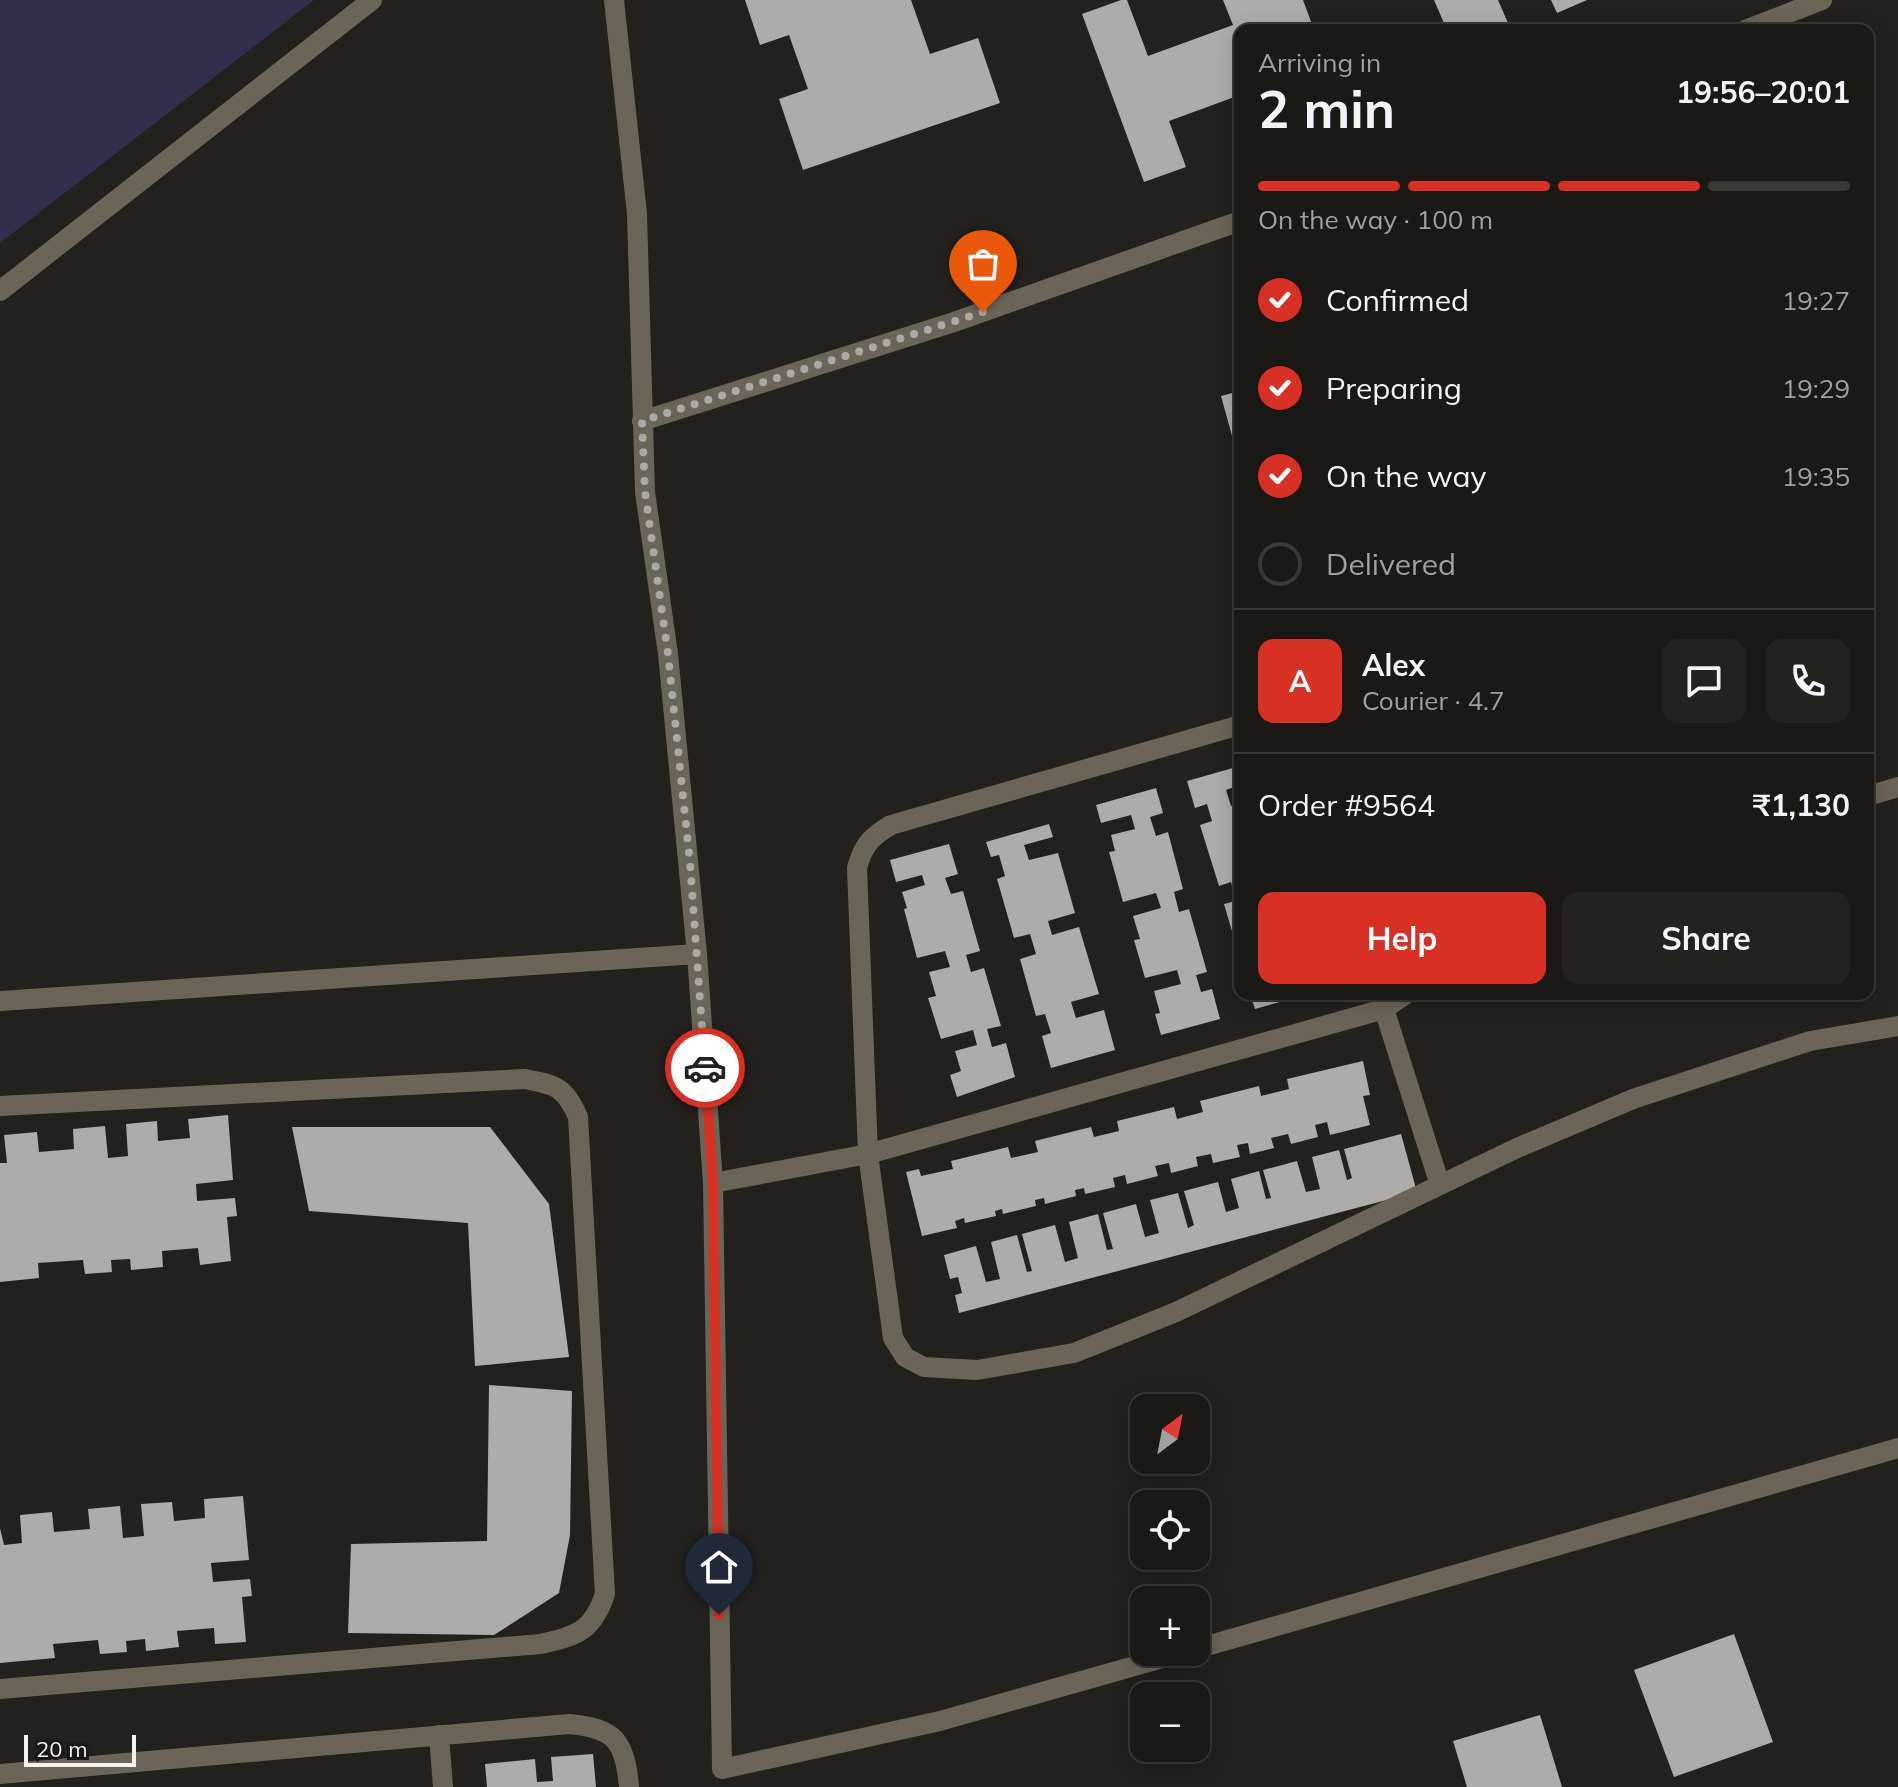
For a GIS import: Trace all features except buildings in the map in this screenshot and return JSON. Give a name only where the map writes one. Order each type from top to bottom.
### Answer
[{"type":"street","points":[[0,291],[372,0]]},
{"type":"street","points":[[614,0],[637,214],[645,492],[668,654],[697,954],[713,1183],[722,1778],[1134,1666]]},
{"type":"street","points":[[1760,24],[1822,0]]},
{"type":"street","points":[[642,421],[954,322],[1234,223]]},
{"type":"street","points":[[1234,727],[891,825],[875,834],[863,847],[857,868],[868,1154],[893,1338],[905,1357],[924,1367],[977,1370],[1074,1353],[1176,1312],[1550,1133],[1633,1099],[1810,1041],[1898,1026]]},
{"type":"street","points":[[1874,794],[1898,787]]},
{"type":"street","points":[[0,1001],[697,954]]},
{"type":"street","points":[[713,1183],[868,1154],[1384,1009],[1397,1000]]},
{"type":"street","points":[[1384,1009],[1440,1185]]},
{"type":"street","points":[[0,1106],[525,1079],[550,1084],[568,1095],[578,1117],[605,1594],[598,1615],[589,1627],[541,1644],[0,1689]]},
{"type":"street","points":[[1210,1645],[1898,1448]]},
{"type":"street","points":[[0,1774],[569,1724],[597,1726],[612,1735],[627,1757],[629,1787]]},
{"type":"street","points":[[439,1735],[443,1787]]},
{"type":"shaded area","points":[[0,0],[314,0],[0,243]]},
{"type":"way so far","points":[[705,1068],[690,863],[668,654],[645,492],[642,421],[983,312]]},
{"type":"route","points":[[705,1068],[713,1183],[719,1615]]}]
